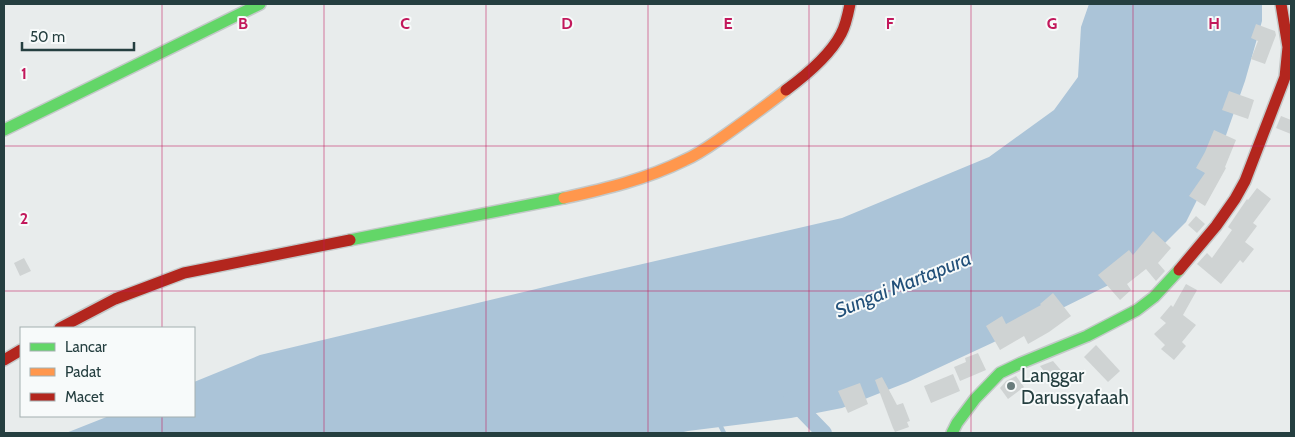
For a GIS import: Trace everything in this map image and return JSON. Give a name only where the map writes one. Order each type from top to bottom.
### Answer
[{"type":"main road","points":[[4,130],[260,4]]},
{"type":"main road","points":[[62,327],[115,299],[184,273],[592,192],[664,170],[686,160],[709,146],[805,75],[836,42],[843,30],[850,4]]},
{"type":"main road","points":[[952,433],[975,399],[1000,373],[1021,362],[1087,336],[1137,310],[1154,297],[1216,226],[1245,181],[1285,77],[1288,47],[1281,4]]},
{"type":"main road","points":[[4,360],[20,351]]},
{"type":"water","name":"Sungai Martapura","points":[[1089,4],[1262,4],[1262,21],[1245,81],[1218,158],[1186,222],[1137,271],[992,343],[908,382],[842,408],[791,418],[679,433],[66,433],[106,417],[195,417],[195,382],[260,355],[842,218],[989,157],[1054,110],[1078,77],[1081,27]]},
{"type":"building","points":[[1256,24],[1275,31],[1276,35],[1265,64],[1251,59],[1258,41],[1251,38]]},
{"type":"building","points":[[1229,91],[1254,100],[1248,119],[1222,110]]},
{"type":"building","points":[[1281,116],[1291,120],[1291,134],[1276,128]]},
{"type":"building","points":[[1214,130],[1236,140],[1226,168],[1205,206],[1189,196],[1205,173],[1196,168]]},
{"type":"building","points":[[1257,188],[1271,199],[1253,223],[1257,226],[1245,242],[1254,249],[1243,263],[1240,260],[1221,284],[1197,264],[1207,253],[1212,258],[1232,230],[1228,227]]},
{"type":"building","points":[[1196,216],[1205,224],[1197,233],[1188,225]]},
{"type":"building","points":[[1153,231],[1171,248],[1158,263],[1165,271],[1156,281],[1146,269],[1127,284],[1131,290],[1120,300],[1098,275],[1129,250],[1133,255]]},
{"type":"building","points":[[24,258],[31,271],[20,276],[14,263]]},
{"type":"building","points":[[1186,284],[1197,290],[1183,315],[1196,325],[1182,342],[1186,346],[1174,360],[1161,349],[1165,345],[1154,334],[1166,323],[1160,318],[1171,305],[1173,307]]},
{"type":"building","points":[[1053,293],[1071,316],[1028,344],[1024,336],[1000,350],[986,326],[1002,316],[1006,324],[1041,305]]},
{"type":"building","points":[[1096,345],[1120,371],[1108,382],[1084,357]]},
{"type":"building","points":[[978,353],[986,370],[960,381],[954,367],[966,362],[965,358]]},
{"type":"building","points":[[1053,361],[1065,375],[1054,384],[1040,366]]},
{"type":"building","points":[[953,374],[960,391],[931,403],[924,386]]},
{"type":"building","name":"Langgar Darussyafaah","points":[[1016,376],[1024,387],[1008,399],[1000,388],[1006,381]]},
{"type":"building","points":[[882,377],[897,405],[903,403],[910,421],[907,422],[909,427],[895,432],[875,380]]},
{"type":"building","points":[[860,383],[868,404],[848,413],[838,391]]},
{"type":"waterway","points":[[791,399],[824,433]]},
{"type":"waterway","points":[[718,421],[724,433]]},
{"type":"traffic: fast","points":[[4,130],[260,4]]},
{"type":"traffic: fast","points":[[350,240],[564,198]]},
{"type":"traffic: fast","points":[[952,433],[975,399],[1000,373],[1087,336],[1137,310],[1154,297],[1179,270]]},
{"type":"traffic: slow","points":[[564,198],[641,178],[690,158],[724,136],[786,90]]},
{"type":"traffic: jam","points":[[786,90],[816,65],[836,42],[847,19],[850,4]]},
{"type":"traffic: jam","points":[[1179,270],[1216,226],[1245,181],[1285,77],[1288,47],[1281,4]]},
{"type":"traffic: jam","points":[[62,327],[115,299],[184,273],[350,240]]},
{"type":"traffic: jam","points":[[4,360],[20,351]]},
{"type":"place","name":"Langgar Darussyafaah","points":[[1011,386]]}]
